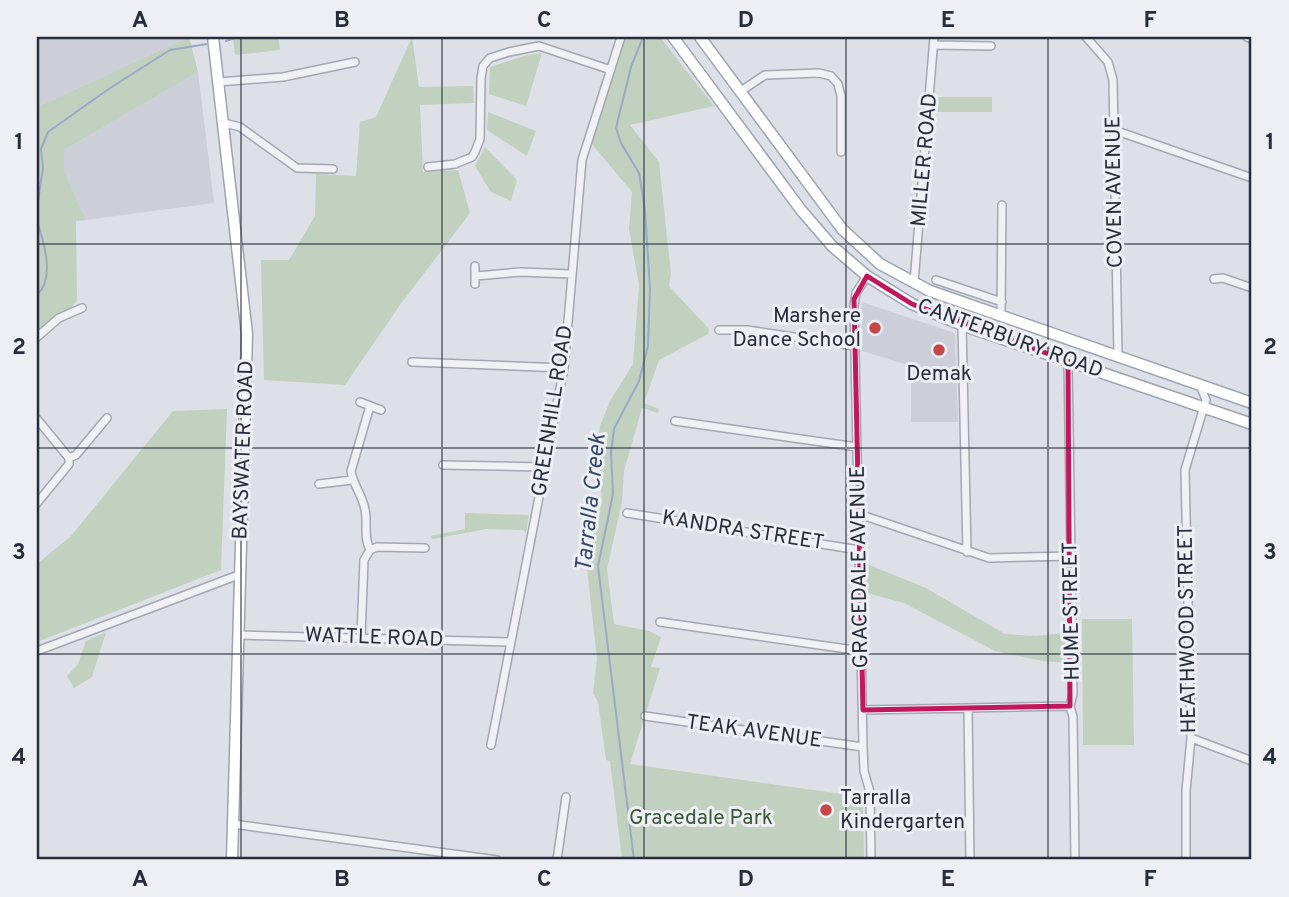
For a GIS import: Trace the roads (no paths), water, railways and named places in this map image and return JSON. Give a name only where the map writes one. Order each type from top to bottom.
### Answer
[{"type":"main road","name":"CANTERBURY ROAD","points":[[673,37],[801,210],[832,246],[867,276],[912,304],[962,325],[1068,362],[1205,404],[1252,424]]},
{"type":"main road","name":"CANTERBURY ROAD","points":[[700,37],[842,229],[880,264],[914,284],[964,303],[1252,402]]},
{"type":"main road","name":"BAYSWATER ROAD","points":[[213,39],[247,334],[232,860]]},
{"type":"main road","points":[[724,106],[741,91]]},
{"type":"main road","points":[[962,325],[964,303]]},
{"type":"main road","points":[[1068,362],[1077,342]]},
{"type":"street","name":"GREENHILL ROAD","points":[[491,745],[564,368],[582,160],[621,37]]},
{"type":"street","name":"COVEN AVENUE","points":[[1086,37],[1108,62],[1113,80],[1118,356]]},
{"type":"street","points":[[1247,37],[1252,39]]},
{"type":"street","points":[[934,41],[991,46]]},
{"type":"street","name":"MILLER ROAD","points":[[914,284],[934,41]]},
{"type":"street","points":[[428,167],[455,164],[472,157],[475,152],[480,139],[481,78],[483,66],[490,58],[538,46],[611,70]]},
{"type":"street","points":[[219,82],[283,77],[355,62]]},
{"type":"street","points":[[741,91],[765,75],[819,73],[831,76],[838,85],[841,96],[841,152]]},
{"type":"street","points":[[224,123],[240,128],[297,168],[333,169]]},
{"type":"street","points":[[1114,130],[1252,178]]},
{"type":"street","points":[[1001,316],[1002,205]]},
{"type":"street","points":[[475,266],[475,280],[520,272],[572,274]]},
{"type":"street","name":"GRACEDALE AVENUE","points":[[867,276],[854,299],[863,747],[864,771],[870,792],[871,860]]},
{"type":"street","points":[[1214,278],[1223,278],[1252,288]]},
{"type":"street","points":[[936,280],[1002,302]]},
{"type":"street","points":[[37,337],[59,318],[82,308]]},
{"type":"street","points":[[962,325],[967,552]]},
{"type":"street","points":[[719,330],[747,330],[855,346]]},
{"type":"street","points":[[412,362],[564,368]]},
{"type":"street","name":"HUME STREET","points":[[1068,362],[1073,694],[1070,706],[1073,717],[1075,860]]},
{"type":"street","points":[[1199,384],[1205,404],[1221,392]]},
{"type":"street","points":[[360,402],[382,410]]},
{"type":"street","name":"HEATHWOOD STREET","points":[[1186,860],[1186,791],[1191,738],[1185,470],[1205,404]]},
{"type":"street","points":[[370,406],[351,471],[352,480],[366,510],[365,538],[370,550]]},
{"type":"street","points":[[37,418],[69,458]]},
{"type":"street","points":[[69,458],[76,455],[107,418]]},
{"type":"street","points":[[675,421],[857,447]]},
{"type":"street","points":[[37,503],[67,467],[69,458]]},
{"type":"street","points":[[443,465],[543,467]]},
{"type":"street","points":[[319,484],[352,480]]},
{"type":"street","name":"KANDRA STREET","points":[[627,513],[859,550]]},
{"type":"street","points":[[859,514],[989,558],[1071,556]]},
{"type":"street","points":[[361,637],[364,560],[370,550],[377,547],[425,548]]},
{"type":"street","points":[[37,651],[241,574]]},
{"type":"street","points":[[660,622],[861,651]]},
{"type":"street","name":"WATTLE ROAD","points":[[238,635],[510,642]]},
{"type":"street","points":[[863,710],[1070,706]]},
{"type":"street","points":[[968,708],[970,860]]},
{"type":"street","name":"TEAK AVENUE","points":[[645,716],[863,747]]},
{"type":"street","points":[[1191,738],[1252,761]]},
{"type":"street","points":[[557,860],[566,797]]},
{"type":"street","points":[[233,824],[497,860]]},
{"type":"waterway","points":[[226,41],[238,37]]},
{"type":"waterway","name":"Tarralla Creek","points":[[634,860],[598,566],[613,494],[611,452],[614,429],[639,381],[648,346],[650,288],[645,210],[639,173],[621,143],[616,128],[631,67],[643,37]]},
{"type":"waterway","points":[[37,207],[43,168],[41,149],[48,132],[170,50],[207,44]]},
{"type":"waterway","points":[[37,220],[45,248],[47,269],[43,287],[37,295]]},
{"type":"place","name":"Marshere Dance School","points":[[875,328]]},
{"type":"place","name":"Demak","points":[[939,350]]},
{"type":"place","name":"Tarralla Kindergarten","points":[[826,810]]},
{"type":"park label","name":"Gracedale Park","points":[[701,818]]}]
